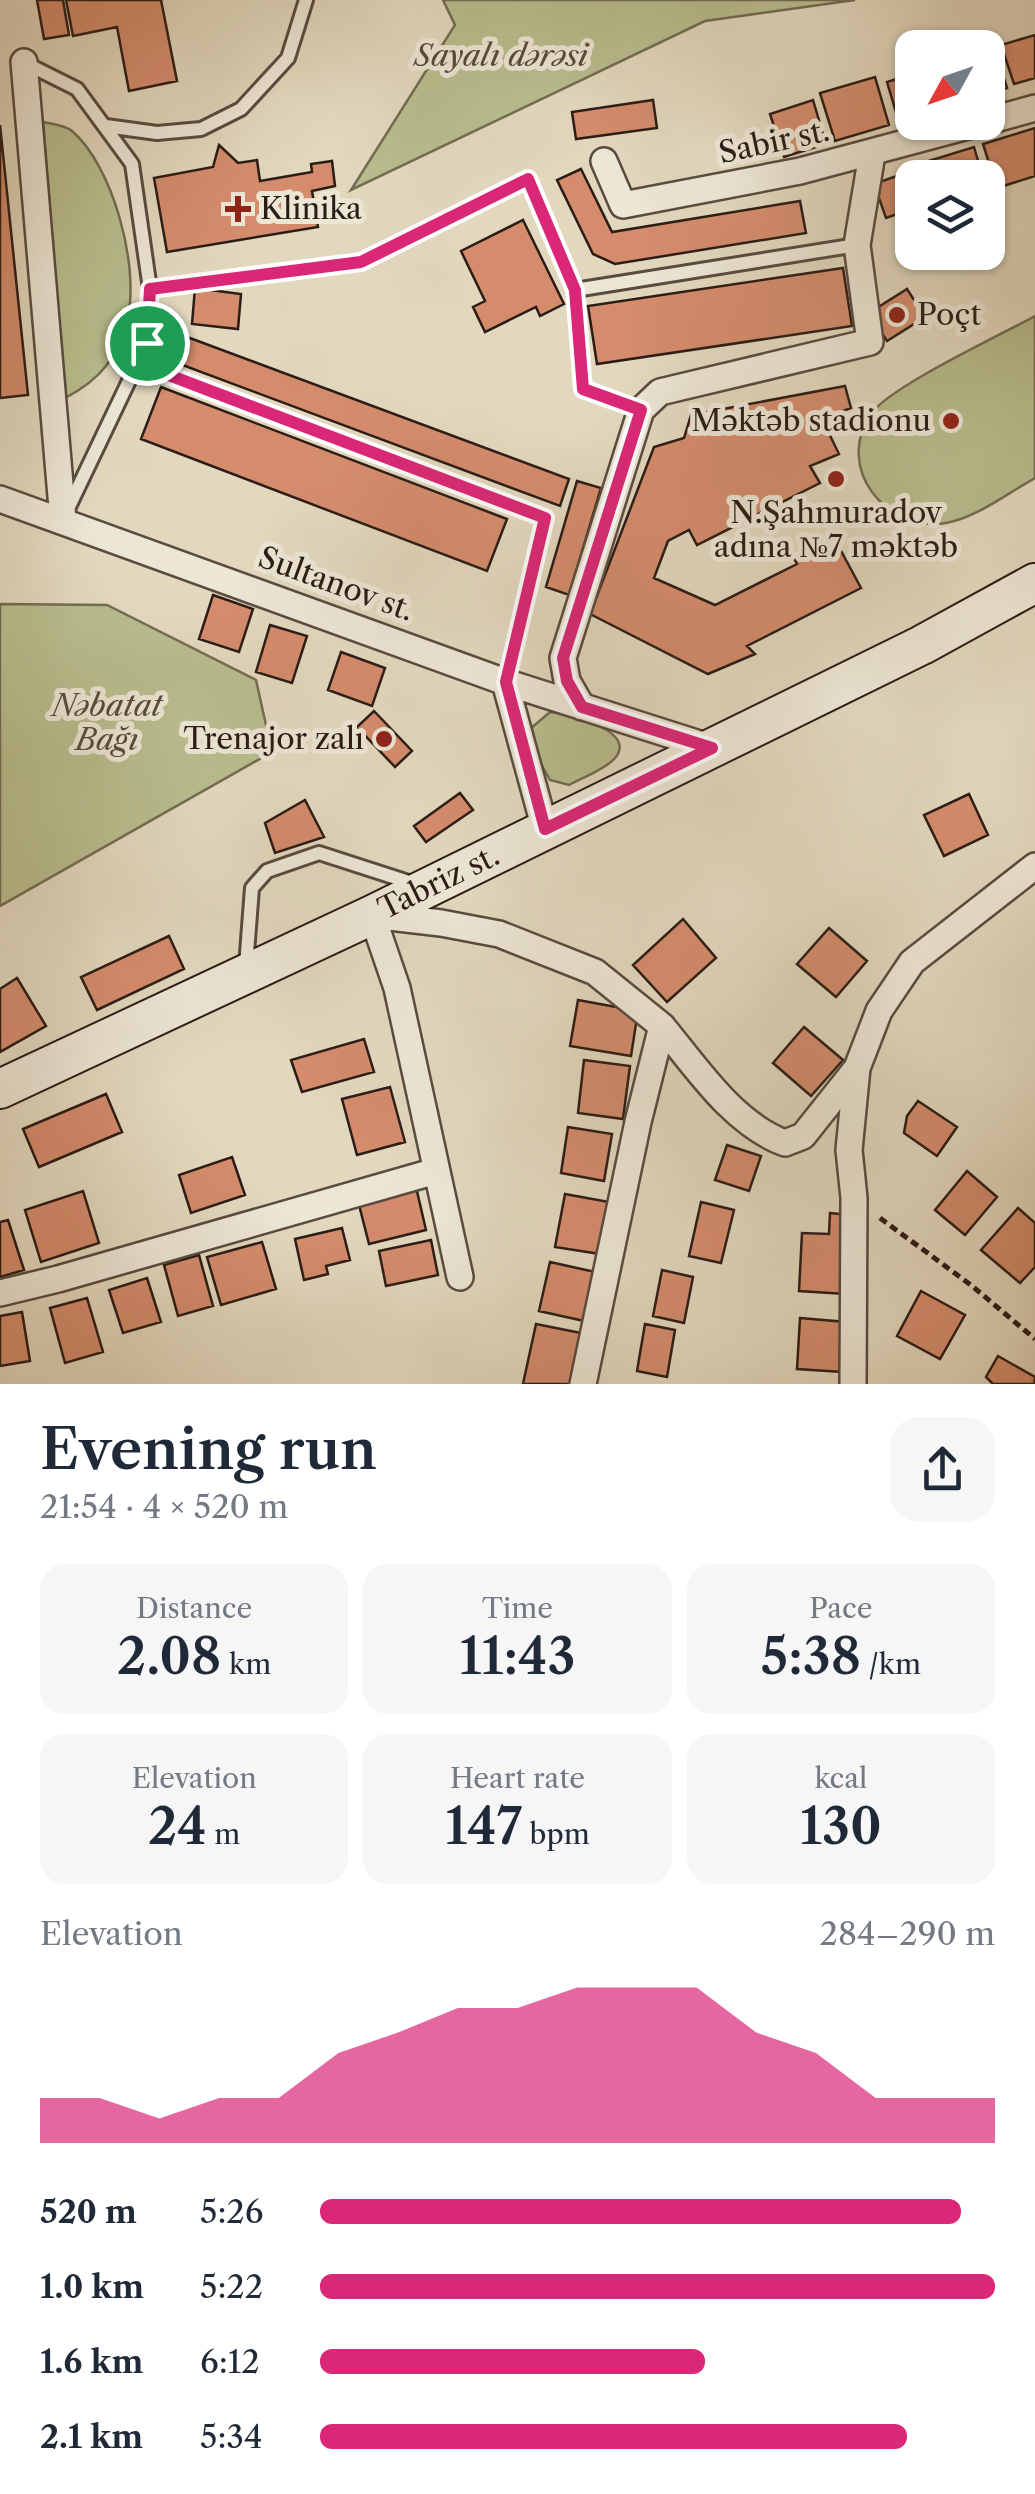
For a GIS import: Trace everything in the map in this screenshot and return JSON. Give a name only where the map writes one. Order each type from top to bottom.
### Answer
[{"type":"main road","name":"Tabriz st.","points":[[0,1089],[372,915],[947,632],[1035,583]]},
{"type":"street","points":[[24,62],[63,520]]},
{"type":"street","name":"Sabir st.","points":[[1005,116],[1035,108]]},
{"type":"street","name":"Sabir st.","points":[[604,160],[623,205],[872,154],[921,140]]},
{"type":"street","points":[[582,707],[567,681],[563,658],[641,410],[660,392],[870,342],[857,245],[872,154]]},
{"type":"street","name":"Sultanov st.","points":[[0,498],[506,682],[712,748]]},
{"type":"street","points":[[506,682],[545,829]]},
{"type":"street","points":[[853,1384],[854,1198],[849,1150],[857,1068],[879,1011],[912,962],[1035,866]]},
{"type":"street","points":[[460,1277],[397,988],[372,915],[499,934],[595,972],[662,1026],[720,1095],[764,1136],[784,1143],[803,1136],[857,1068]]},
{"type":"street","points":[[583,1384],[662,1026]]},
{"type":"street","points":[[0,1293],[58,1280],[436,1171]]},
{"type":"lane","points":[[106,126],[158,133],[200,129],[242,109],[288,58],[306,0]]},
{"type":"lane","points":[[24,62],[77,89],[132,164],[150,289],[147,343],[63,520]]},
{"type":"lane","points":[[150,289],[361,262],[528,179],[575,290],[583,389],[641,410]]},
{"type":"lane","points":[[575,290],[857,245]]},
{"type":"lane","points":[[137,363],[545,518],[506,682]]},
{"type":"lane","points":[[246,974],[252,888],[267,871],[318,853],[427,888]]},
{"type":"path","points":[[854,1198],[971,1285],[1035,1339]]},
{"type":"green space","name":"Sayalı dərəsi","points":[[443,0],[855,0],[705,21],[351,190],[455,25]]},
{"type":"green space","points":[[43,122],[72,131],[100,168],[120,218],[130,270],[128,316],[114,355],[98,375],[65,398]]},
{"type":"green space","name":"Məktəb stadionu","points":[[1035,316],[1035,478],[980,511],[946,523],[924,523],[886,507],[863,475],[859,455],[861,435],[871,414],[922,376]]},
{"type":"green space","name":"Nəbatat Bağı","points":[[0,604],[107,605],[256,680],[272,752],[0,906]]},
{"type":"green space","points":[[550,712],[599,726],[618,741],[619,751],[608,765],[569,785],[550,780],[532,748],[530,729]]},
{"type":"building","points":[[37,0],[63,0],[69,35],[44,39]]},
{"type":"building","points":[[66,0],[161,0],[177,81],[129,91],[117,27],[73,36]]},
{"type":"building","points":[[1035,35],[1035,78],[1014,84],[1005,44]]},
{"type":"building","points":[[875,77],[889,125],[835,141],[820,93]]},
{"type":"building","points":[[895,79],[895,109],[887,82]]},
{"type":"building","points":[[653,100],[657,128],[576,139],[572,112]]},
{"type":"building","points":[[813,100],[826,144],[784,157],[770,114]]},
{"type":"building","points":[[0,125],[28,395],[0,398]]},
{"type":"building","points":[[1035,128],[1035,176],[1005,185],[1005,160],[988,160],[983,144]]},
{"type":"building","name":"Klinika","points":[[219,145],[238,163],[257,160],[260,181],[312,172],[311,164],[332,161],[335,186],[312,191],[318,227],[167,252],[154,178],[213,167]]},
{"type":"building","points":[[974,147],[978,160],[932,160]]},
{"type":"building","points":[[581,169],[612,232],[800,201],[806,233],[615,264],[593,254],[557,180]]},
{"type":"building","points":[[895,177],[895,215],[886,218],[874,184]]},
{"type":"building","points":[[523,220],[564,304],[540,316],[536,307],[485,332],[473,307],[485,301],[461,251]]},
{"type":"building","points":[[843,268],[852,326],[597,364],[588,306]]},
{"type":"building","points":[[195,288],[241,294],[238,329],[192,324]]},
{"type":"building","name":"Poçt","points":[[907,289],[925,317],[887,341],[869,313]]},
{"type":"building","points":[[179,334],[569,479],[560,506],[169,360]]},
{"type":"building","points":[[845,386],[851,408],[822,419],[839,454],[810,466],[820,483],[697,545],[689,530],[668,541],[654,578],[715,605],[797,564],[793,556],[833,536],[861,588],[747,646],[755,654],[708,674],[590,614],[654,447],[684,438],[691,415]]},
{"type":"building","points":[[161,387],[507,519],[487,571],[141,439]]},
{"type":"building","points":[[577,481],[601,488],[569,595],[546,587]]},
{"type":"building","points":[[213,595],[253,609],[239,652],[199,639]]},
{"type":"building","points":[[270,625],[307,636],[292,683],[256,672]]},
{"type":"building","points":[[341,652],[385,668],[372,706],[328,690]]},
{"type":"building","name":"Trenajor zalı","points":[[374,711],[412,751],[395,767],[357,727]]},
{"type":"building","points":[[460,793],[473,810],[426,842],[414,826]]},
{"type":"building","points":[[969,794],[988,835],[944,856],[924,815]]},
{"type":"building","points":[[305,800],[324,837],[275,853],[265,823]]},
{"type":"building","points":[[683,919],[716,958],[667,1002],[633,965]]},
{"type":"building","points":[[829,928],[867,961],[836,997],[797,964]]},
{"type":"building","points":[[169,936],[184,969],[97,1010],[81,977]]},
{"type":"building","points":[[17,978],[46,1026],[0,1052],[0,989]]},
{"type":"building","points":[[578,1000],[638,1011],[631,1056],[570,1046]]},
{"type":"building","points":[[804,1027],[843,1060],[811,1096],[773,1063]]},
{"type":"building","points":[[364,1039],[374,1072],[302,1092],[291,1060]]},
{"type":"building","points":[[584,1060],[630,1066],[623,1119],[578,1113]]},
{"type":"building","points":[[390,1087],[405,1142],[357,1155],[342,1099]]},
{"type":"building","points":[[106,1094],[122,1132],[39,1167],[23,1129]]},
{"type":"building","points":[[918,1101],[957,1127],[937,1156],[904,1133],[907,1116]]},
{"type":"building","points":[[568,1127],[612,1134],[604,1181],[561,1173]]},
{"type":"building","points":[[727,1145],[761,1156],[749,1191],[715,1180]]},
{"type":"building","points":[[232,1157],[245,1195],[191,1213],[179,1175]]},
{"type":"building","points":[[967,1171],[997,1197],[965,1235],[935,1210]]},
{"type":"building","points":[[416,1187],[426,1230],[369,1244],[358,1201]]},
{"type":"building","points":[[83,1191],[99,1243],[41,1262],[25,1210]]},
{"type":"building","points":[[565,1194],[609,1202],[600,1254],[555,1247]]},
{"type":"building","points":[[701,1202],[734,1210],[721,1263],[689,1256]]},
{"type":"building","points":[[1018,1208],[1035,1223],[1035,1267],[1020,1283],[981,1250]]},
{"type":"building","points":[[830,1213],[850,1215],[845,1294],[799,1291],[802,1233],[829,1234]]},
{"type":"building","points":[[8,1220],[24,1270],[0,1277],[0,1222]]},
{"type":"building","points":[[342,1228],[350,1260],[326,1266],[328,1274],[304,1280],[295,1239]]},
{"type":"building","points":[[431,1240],[438,1275],[386,1286],[379,1251]]},
{"type":"building","points":[[262,1242],[276,1289],[221,1305],[207,1257]]},
{"type":"building","points":[[199,1255],[213,1306],[178,1316],[164,1265]]},
{"type":"building","points":[[550,1262],[595,1272],[584,1321],[539,1311]]},
{"type":"building","points":[[662,1270],[693,1277],[684,1323],[653,1316]]},
{"type":"building","points":[[147,1278],[161,1322],[123,1333],[109,1290]]},
{"type":"building","points":[[921,1291],[965,1315],[940,1359],[897,1336]]},
{"type":"building","points":[[87,1298],[103,1352],[65,1363],[50,1308]]},
{"type":"building","points":[[22,1312],[30,1361],[0,1366],[0,1316]]},
{"type":"building","points":[[800,1318],[846,1322],[842,1372],[797,1369]]},
{"type":"building","points":[[536,1324],[581,1333],[571,1384],[523,1384]]},
{"type":"building","points":[[645,1324],[675,1330],[667,1377],[637,1371]]},
{"type":"building","points":[[998,1356],[1035,1377],[1034,1384],[993,1384],[986,1377]]},
{"type":"place","name":"Klinika","points":[[238,209]]},
{"type":"place","name":"Poçt","points":[[897,315]]},
{"type":"place","name":"Məktəb stadionu","points":[[951,421]]},
{"type":"place","name":"N.Şahmuradov adına №7 məktəb","points":[[836,479]]},
{"type":"place","name":"Trenajor zalı","points":[[384,739]]},
{"type":"route","points":[[528,179],[575,290],[583,389],[641,410],[563,658],[567,681],[582,707],[712,748],[545,829],[506,682],[545,518],[137,363],[147,343],[150,289],[361,262],[528,179]]}]
